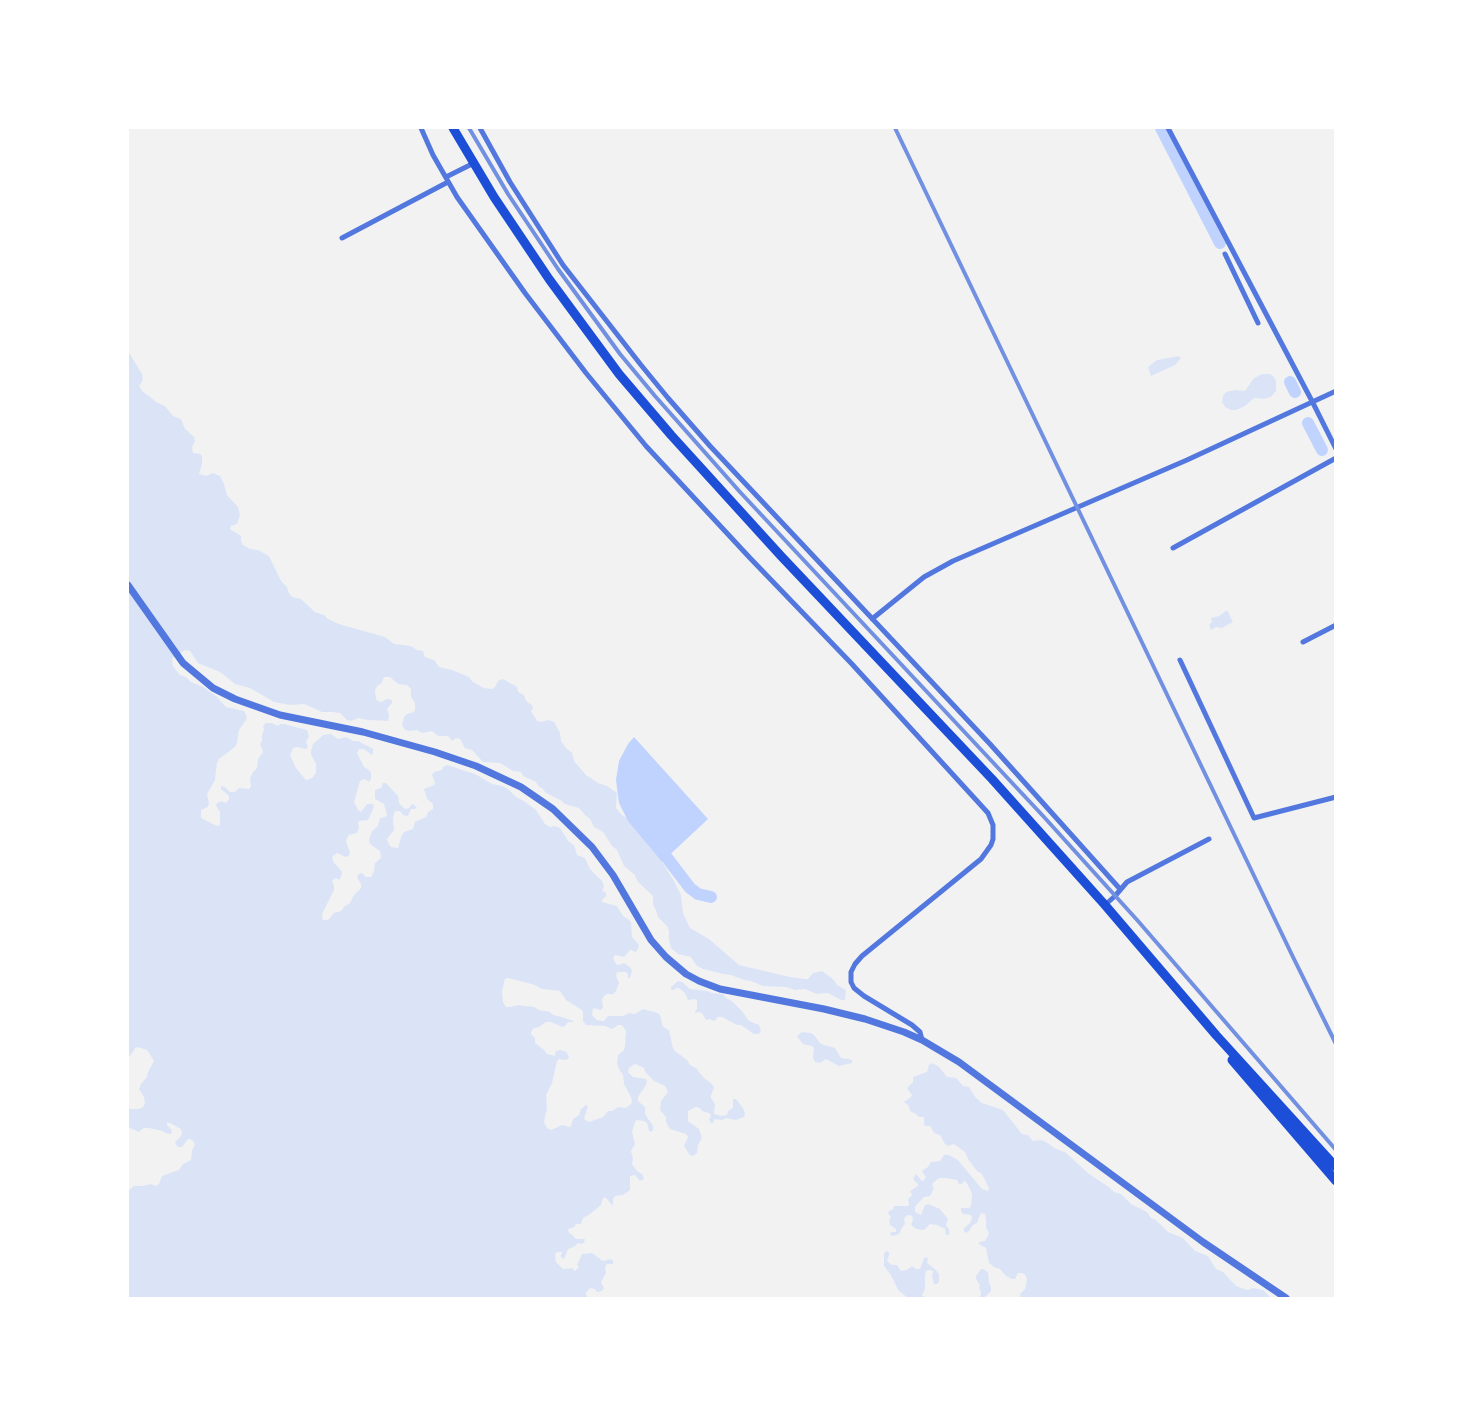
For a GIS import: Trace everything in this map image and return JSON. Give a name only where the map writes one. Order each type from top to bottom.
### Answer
[{"type":"main road","points":[[453,128],[522,241],[619,374],[781,556],[992,779],[1335,1167]]},
{"type":"main road","points":[[1216,1035],[1240,1069],[1335,1181]]},
{"type":"street","points":[[421,128],[457,196],[586,374],[646,446],[851,663],[988,813],[993,825],[993,839],[981,859],[862,956],[851,972],[851,982],[854,988],[916,1028],[922,1041]]},
{"type":"street","points":[[480,128],[510,182],[563,264],[641,365],[705,441],[990,744],[1120,889]]},
{"type":"street","points":[[1168,128],[1335,449]]},
{"type":"street","points":[[342,238],[474,163]]},
{"type":"street","points":[[1225,254],[1258,323]]},
{"type":"street","points":[[872,619],[924,577],[953,561],[1187,460],[1335,391]]},
{"type":"street","points":[[1173,548],[1335,458]]},
{"type":"street","points":[[128,585],[183,663],[213,688],[235,699],[280,715],[363,732],[435,752],[497,775],[532,794],[558,814],[592,847],[610,870],[651,940],[673,964],[691,978],[720,989],[855,1016],[885,1025],[922,1041],[959,1062],[1203,1242],[1286,1299]]},
{"type":"street","points":[[1303,642],[1335,626]]},
{"type":"street","points":[[1180,660],[1254,818],[1335,797]]},
{"type":"street","points":[[1105,905],[1127,882],[1209,839]]},
{"type":"shaded area","points":[[128,351],[142,374],[143,380],[139,386],[143,392],[165,406],[173,416],[181,419],[185,429],[194,437],[193,453],[202,456],[199,474],[206,476],[213,473],[220,476],[227,495],[238,507],[240,515],[237,524],[231,526],[230,529],[241,536],[243,545],[269,556],[292,597],[301,599],[315,612],[339,624],[385,637],[394,644],[411,646],[423,651],[425,657],[434,660],[439,667],[469,677],[484,688],[492,689],[498,681],[503,679],[517,687],[518,692],[524,695],[526,701],[532,705],[531,711],[537,721],[554,722],[560,733],[561,741],[586,775],[617,793],[616,808],[627,818],[662,862],[674,881],[681,895],[683,913],[690,928],[709,939],[739,965],[805,979],[813,973],[822,971],[846,990],[845,1000],[841,1000],[828,993],[817,994],[805,989],[763,986],[731,975],[703,969],[696,965],[691,957],[678,954],[671,948],[669,931],[658,917],[653,905],[653,896],[624,866],[617,850],[603,832],[594,827],[590,819],[579,808],[565,804],[546,793],[536,782],[523,776],[521,772],[513,771],[500,763],[483,762],[472,750],[465,748],[460,739],[456,738],[452,741],[448,736],[438,736],[432,731],[422,733],[417,730],[405,730],[402,725],[404,717],[414,712],[415,709],[411,689],[407,685],[398,684],[390,677],[384,677],[375,690],[378,701],[392,700],[387,709],[388,721],[358,718],[351,721],[340,713],[322,712],[304,704],[290,705],[274,702],[250,688],[235,684],[220,672],[198,663],[190,651],[185,650],[172,658],[173,666],[180,675],[216,696],[226,707],[244,711],[247,717],[239,730],[235,747],[217,763],[215,780],[207,794],[208,807],[201,810],[203,819],[217,826],[220,825],[217,803],[221,801],[226,803],[229,799],[221,786],[230,792],[235,792],[239,788],[249,789],[251,786],[250,778],[263,752],[260,744],[263,726],[266,723],[278,726],[284,724],[307,730],[308,747],[306,749],[293,748],[290,755],[296,768],[306,780],[312,778],[316,773],[316,764],[311,751],[313,744],[323,735],[331,734],[338,739],[346,737],[373,749],[372,755],[364,749],[359,749],[357,753],[364,767],[371,773],[371,779],[369,782],[364,779],[360,781],[354,802],[361,812],[367,804],[373,804],[374,807],[368,820],[359,821],[357,833],[347,838],[349,856],[345,857],[337,853],[332,857],[342,872],[339,880],[335,878],[332,881],[334,890],[322,914],[323,920],[328,920],[334,913],[341,911],[350,903],[361,888],[357,876],[362,873],[366,877],[371,877],[375,863],[381,858],[380,851],[370,844],[369,839],[372,831],[378,826],[380,818],[387,815],[384,804],[375,799],[375,790],[381,788],[383,783],[386,783],[398,796],[399,803],[405,809],[412,804],[417,807],[411,809],[408,816],[395,811],[394,830],[387,839],[391,847],[398,848],[404,832],[413,829],[415,822],[426,817],[433,809],[433,804],[427,799],[424,789],[434,785],[432,775],[434,772],[442,770],[447,765],[502,786],[536,810],[545,824],[560,828],[569,842],[574,845],[577,855],[585,858],[590,869],[602,881],[604,887],[602,890],[606,896],[602,902],[617,906],[623,916],[631,922],[632,937],[639,945],[638,949],[636,952],[630,950],[624,957],[615,955],[613,958],[616,964],[624,963],[630,967],[632,970],[630,978],[626,972],[617,972],[619,983],[616,991],[604,996],[603,1007],[601,1010],[593,1008],[592,1015],[597,1020],[604,1021],[608,1016],[635,1014],[643,1009],[658,1013],[663,1027],[669,1030],[675,1051],[712,1084],[714,1088],[711,1098],[715,1104],[714,1114],[727,1115],[728,1111],[733,1108],[733,1099],[736,1099],[745,1114],[744,1117],[736,1120],[715,1119],[712,1124],[709,1120],[711,1115],[700,1108],[696,1107],[688,1111],[688,1121],[699,1129],[702,1138],[697,1153],[690,1155],[684,1146],[688,1137],[686,1134],[670,1129],[666,1117],[660,1110],[661,1101],[668,1092],[665,1086],[654,1081],[640,1066],[635,1064],[629,1068],[628,1072],[633,1077],[647,1081],[638,1101],[645,1107],[645,1114],[653,1130],[649,1131],[644,1121],[636,1120],[632,1131],[635,1144],[631,1151],[632,1164],[644,1179],[640,1181],[635,1175],[630,1176],[630,1190],[623,1195],[615,1196],[613,1206],[606,1198],[603,1198],[601,1205],[583,1218],[581,1224],[568,1229],[576,1239],[585,1239],[584,1243],[578,1243],[568,1249],[564,1259],[560,1256],[562,1252],[555,1254],[556,1262],[563,1269],[572,1268],[575,1271],[579,1267],[577,1265],[582,1254],[592,1253],[603,1261],[611,1259],[613,1261],[613,1264],[607,1264],[605,1267],[606,1273],[601,1282],[604,1288],[602,1291],[597,1292],[590,1288],[586,1293],[587,1298],[128,1298],[128,1191],[134,1186],[151,1184],[156,1186],[162,1176],[179,1170],[183,1164],[191,1160],[195,1144],[188,1139],[182,1147],[178,1147],[175,1142],[181,1136],[181,1129],[170,1123],[167,1125],[171,1129],[170,1134],[149,1128],[144,1128],[139,1132],[128,1127],[128,1109],[139,1109],[145,1103],[139,1089],[154,1061],[147,1050],[136,1047],[128,1056]],"holes":[[[505,979],[535,985],[542,989],[560,991],[566,1000],[582,1010],[583,1021],[586,1025],[605,1026],[612,1029],[622,1025],[626,1031],[625,1046],[618,1055],[617,1063],[631,1097],[632,1102],[626,1108],[618,1107],[608,1111],[603,1117],[589,1122],[584,1119],[588,1106],[586,1105],[573,1119],[571,1126],[562,1125],[551,1130],[547,1128],[544,1122],[547,1108],[546,1095],[552,1083],[557,1061],[566,1060],[569,1056],[561,1050],[556,1051],[555,1056],[547,1054],[535,1043],[531,1032],[546,1022],[562,1027],[568,1022],[574,1022],[534,1007],[518,1005],[506,1007],[502,991]]]},
{"type":"shaded area","points":[[1179,356],[1181,358],[1175,365],[1151,376],[1148,367],[1157,360]]},
{"type":"shaded area","points":[[1262,374],[1270,374],[1276,382],[1276,391],[1271,397],[1254,398],[1236,410],[1225,407],[1222,402],[1226,392],[1245,391],[1254,378]]},
{"type":"shaded area","points":[[1227,610],[1233,622],[1222,628],[1216,627],[1211,630],[1209,625],[1212,622],[1211,618]]},
{"type":"shaded area","points":[[678,981],[690,989],[723,994],[742,1011],[749,1021],[759,1025],[761,1031],[759,1034],[754,1034],[741,1025],[722,1017],[717,1017],[713,1021],[706,1020],[702,1013],[695,1013],[697,1000],[688,1000],[679,988],[671,990],[671,987]]},
{"type":"shaded area","points":[[802,1032],[811,1033],[821,1044],[835,1048],[841,1058],[852,1060],[852,1063],[839,1066],[826,1059],[820,1063],[815,1062],[814,1048],[803,1044],[797,1036]]},
{"type":"shaded area","points":[[932,1063],[939,1067],[947,1077],[956,1078],[963,1086],[969,1087],[982,1103],[1003,1110],[1022,1134],[1028,1135],[1033,1141],[1041,1140],[1065,1152],[1089,1174],[1114,1192],[1121,1194],[1131,1204],[1147,1212],[1168,1232],[1183,1238],[1195,1251],[1208,1256],[1216,1269],[1223,1272],[1236,1286],[1248,1290],[1253,1288],[1263,1290],[1271,1298],[1021,1298],[1020,1294],[1025,1289],[1026,1276],[1018,1273],[1015,1279],[1012,1279],[989,1263],[986,1248],[979,1244],[985,1241],[989,1234],[985,1214],[981,1213],[977,1223],[966,1233],[964,1228],[972,1218],[971,1215],[963,1214],[961,1208],[969,1208],[971,1205],[971,1191],[966,1182],[959,1184],[957,1180],[946,1178],[939,1178],[933,1183],[934,1188],[930,1196],[924,1197],[918,1203],[915,1212],[921,1215],[925,1205],[928,1204],[940,1209],[948,1219],[946,1225],[949,1235],[946,1235],[945,1229],[937,1225],[930,1224],[924,1230],[916,1229],[911,1225],[913,1219],[909,1215],[904,1219],[905,1224],[899,1234],[890,1235],[891,1232],[896,1232],[896,1229],[890,1225],[889,1211],[894,1206],[908,1206],[908,1199],[912,1195],[910,1191],[918,1186],[913,1179],[915,1175],[922,1181],[924,1180],[926,1177],[923,1170],[931,1162],[940,1161],[944,1155],[958,1160],[982,1189],[988,1191],[989,1188],[982,1174],[977,1171],[965,1152],[954,1144],[947,1146],[940,1135],[934,1133],[930,1126],[925,1126],[924,1117],[919,1117],[910,1111],[909,1106],[904,1102],[912,1095],[907,1088],[913,1082],[913,1077],[927,1072]]},
{"type":"shaded area","points":[[886,1251],[889,1252],[887,1261],[892,1265],[897,1265],[901,1271],[912,1266],[920,1269],[926,1257],[927,1263],[939,1274],[939,1282],[934,1284],[933,1271],[926,1271],[925,1289],[922,1295],[925,1298],[908,1298],[898,1290],[884,1266]]},
{"type":"shaded area","points":[[981,1269],[988,1272],[991,1287],[991,1291],[984,1298],[980,1298],[980,1285],[976,1279]]},
{"type":"water","points":[[634,737],[708,819],[662,862],[628,821],[619,803],[616,780],[619,761]]},
{"type":"waterway","points":[[1161,128],[1220,243]]},
{"type":"waterway","points":[[1290,382],[1295,392]]},
{"type":"waterway","points":[[1308,423],[1322,450]]},
{"type":"waterway","points":[[658,846],[690,888],[698,894],[711,897]]},
{"type":"railway","points":[[469,128],[508,194],[558,269],[620,354],[655,396],[740,492],[1044,817],[1138,921],[1336,1150]]},
{"type":"railway","points":[[895,128],[1336,1044]]}]
